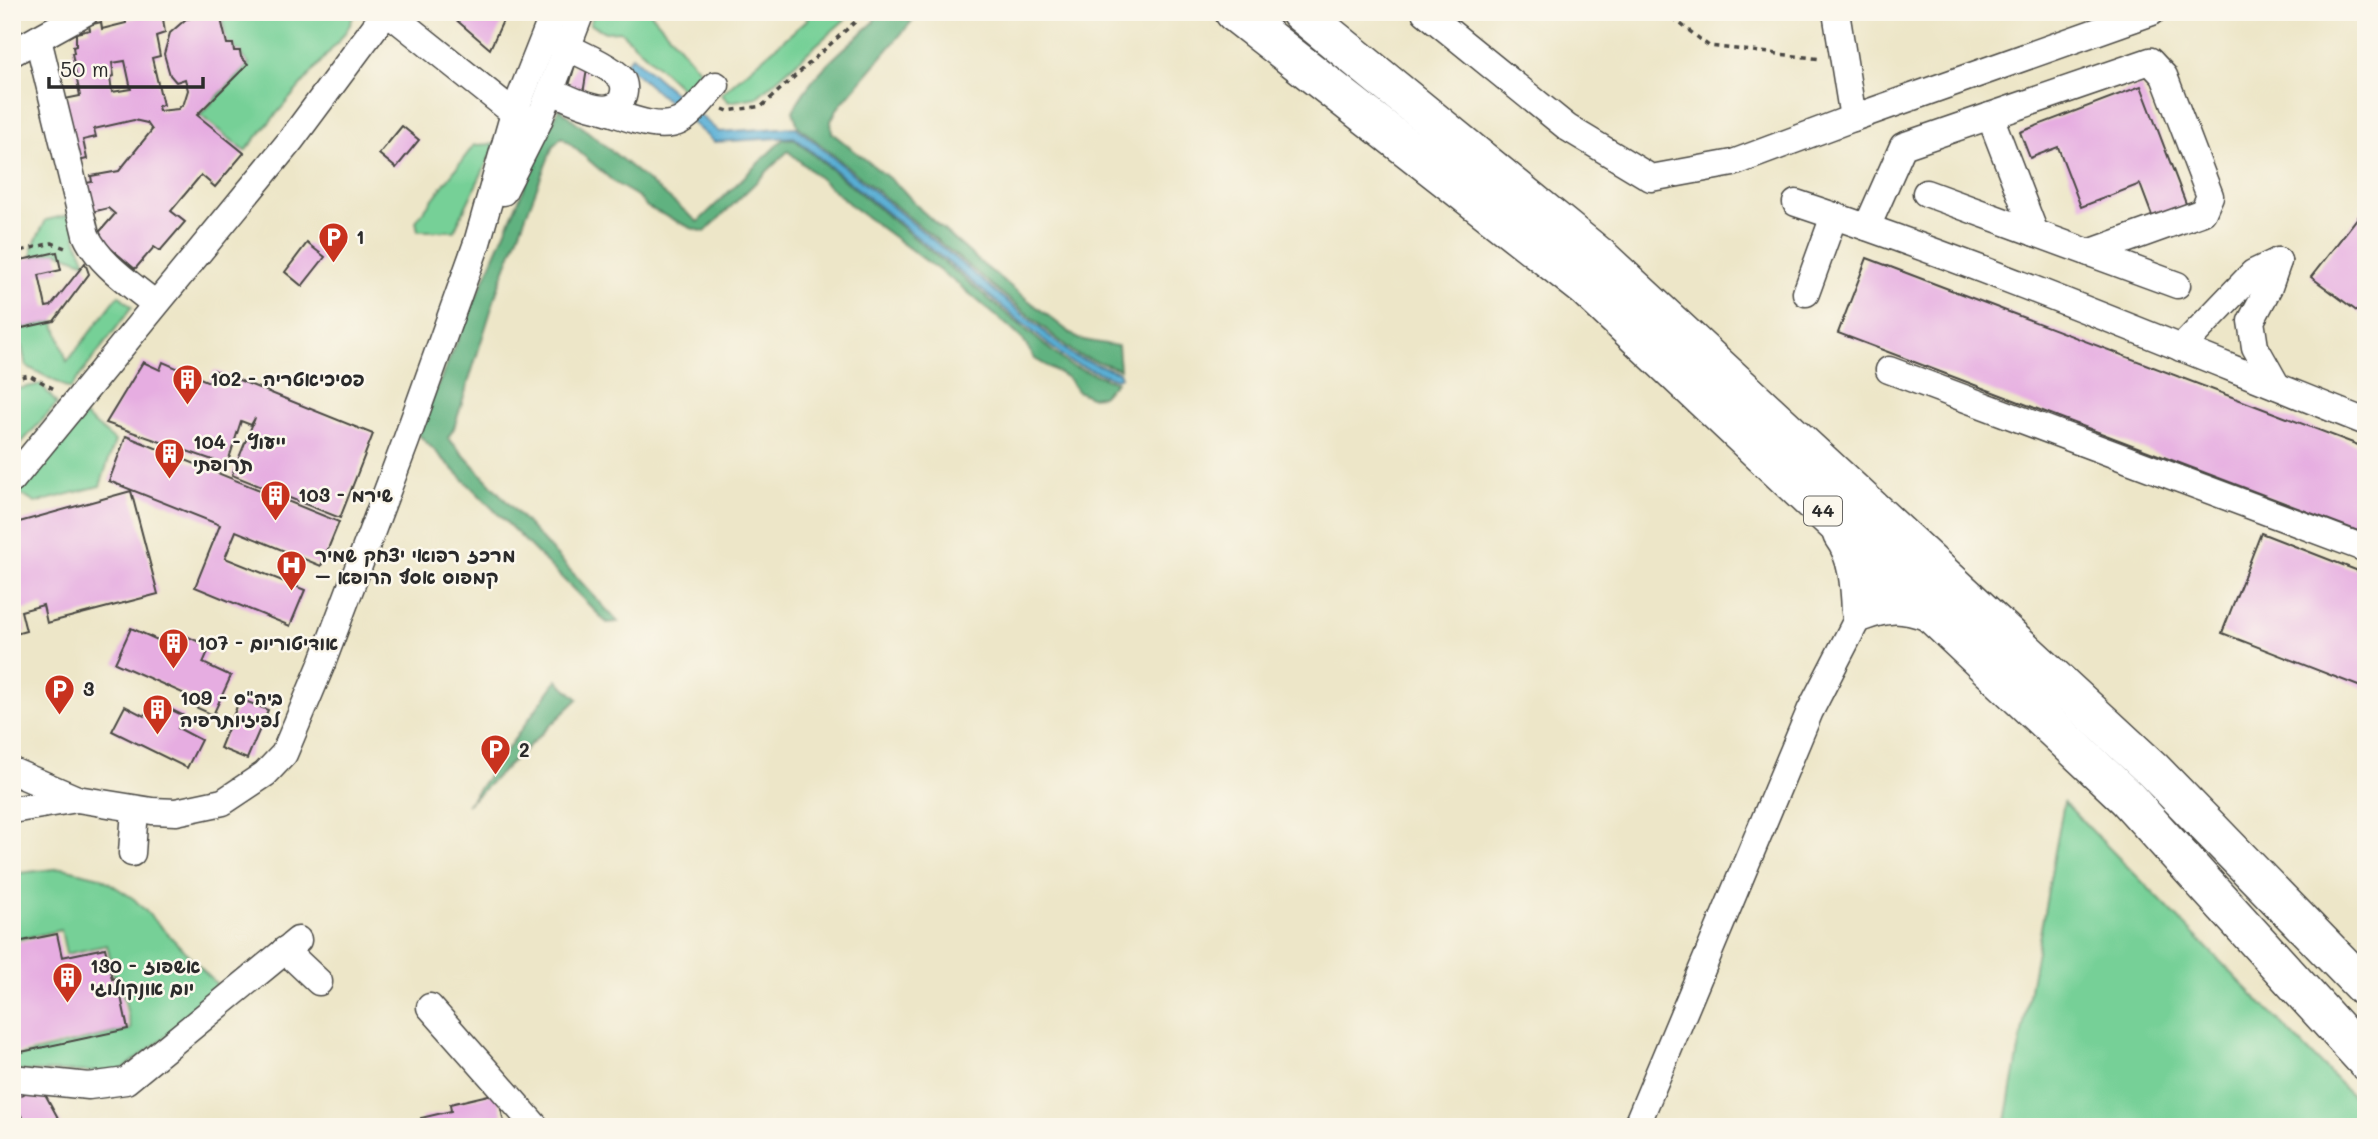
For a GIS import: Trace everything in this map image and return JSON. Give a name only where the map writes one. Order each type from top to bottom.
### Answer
[{"type":"highway","name":"44","points":[[1234,12],[1585,286],[2127,798],[2366,1061]]},
{"type":"highway","name":"44","points":[[1300,12],[1601,258],[2153,771],[2366,989]]},
{"type":"highway","points":[[1827,516],[1846,540],[1860,578],[1861,612],[1885,604],[1910,605],[1930,612]]},
{"type":"street","points":[[12,53],[86,12]]},
{"type":"street","points":[[12,480],[291,140],[387,12],[526,118]]},
{"type":"street","points":[[526,118],[552,91],[557,43],[554,12]]},
{"type":"street","points":[[12,771],[77,799],[176,812],[223,802],[265,774],[284,754],[331,641],[477,243],[526,118],[557,43],[581,12]]},
{"type":"street","points":[[1425,12],[1568,128],[1651,178],[1733,163],[2152,12]]},
{"type":"street","points":[[1836,12],[1853,118]]},
{"type":"street","points":[[38,39],[86,235],[103,261],[155,304]]},
{"type":"street","points":[[557,43],[615,72],[621,78],[624,87],[621,100],[616,106],[603,110]]},
{"type":"street","points":[[1867,227],[1903,146],[2150,61],[2164,76],[2210,196],[2203,212],[2089,253]]},
{"type":"street","points":[[552,91],[603,110],[664,125],[700,102]]},
{"type":"street","points":[[1990,116],[2035,233]]},
{"type":"street","points":[[1926,193],[2177,285]]},
{"type":"street","points":[[1796,203],[1867,227],[2366,422]]},
{"type":"street","points":[[1806,293],[1834,216]]},
{"type":"street","points":[[2181,348],[2253,273],[2278,261],[2269,287],[2251,321],[2255,347],[2277,386]]},
{"type":"street","points":[[1889,370],[2366,550]]},
{"type":"street","points":[[1636,1127],[1810,711],[1861,612]]},
{"type":"street","points":[[12,810],[77,799]]},
{"type":"street","points":[[132,853],[135,808]]},
{"type":"street","points":[[12,1078],[89,1086],[126,1081],[291,945],[319,982]]},
{"type":"street","points":[[429,1007],[536,1127]]},
{"type":"path","points":[[700,102],[728,111],[762,106],[856,21],[860,16],[858,12]]},
{"type":"path","points":[[1665,12],[1709,46],[1844,62]]},
{"type":"path","points":[[12,253],[52,243],[103,261]]},
{"type":"path","points":[[12,379],[29,375],[76,401]]},
{"type":"green space","points":[[218,12],[353,12],[351,22],[342,37],[245,151],[200,115],[249,64],[240,51],[235,51],[233,44],[227,44],[222,18]]},
{"type":"green space","points":[[594,12],[650,12],[708,80],[691,97],[620,31],[605,32],[590,24]]},
{"type":"green space","points":[[803,12],[844,12],[848,17],[757,97],[729,102],[721,94],[808,19]]},
{"type":"green space","points":[[875,12],[910,12],[914,19],[837,109],[831,121],[832,133],[900,187],[921,210],[982,264],[1078,339],[1118,346],[1120,369],[1077,355],[798,126],[793,111],[800,98],[829,63],[874,22]]},
{"type":"green space","points":[[559,108],[698,222],[779,143],[784,139],[794,139],[1069,365],[1116,382],[1102,396],[1090,397],[1077,391],[1068,378],[1035,359],[1023,340],[959,285],[854,208],[788,151],[705,232],[647,207],[637,196],[615,183],[562,137],[553,146],[499,285],[454,428],[448,438],[618,622],[607,623],[417,433]]},
{"type":"green space","points":[[496,144],[454,231],[418,231],[416,221],[474,145]]},
{"type":"green space","points":[[76,213],[76,238],[86,263],[57,252],[32,257],[32,248],[46,220]]},
{"type":"green space","points":[[119,295],[132,307],[70,389],[26,366],[18,329],[54,321],[67,362]]},
{"type":"green space","points":[[41,384],[57,404],[12,453],[12,390]]},
{"type":"green space","points":[[85,416],[115,441],[100,486],[35,503],[19,493]]},
{"type":"green space","points":[[557,680],[578,699],[467,805]]},
{"type":"green space","points":[[2064,802],[2366,1110],[2366,1127],[2005,1127]]},
{"type":"green space","points":[[63,868],[100,877],[134,899],[224,992],[119,1072],[12,1071],[12,1057],[131,1029],[119,976],[114,976],[107,945],[66,954],[61,930],[12,941],[12,874]]},
{"type":"water","points":[[632,56],[719,132],[796,127],[1075,357],[1119,372],[1121,377],[1116,379],[1070,362],[794,137],[714,142],[625,64]]},
{"type":"building","points":[[137,12],[154,13],[155,19],[163,18],[165,33],[156,36],[160,56],[152,58],[163,105],[158,106],[159,111],[178,109],[184,103],[188,90],[185,79],[176,82],[170,75],[164,54],[170,33],[186,19],[207,15],[221,19],[227,44],[233,44],[234,51],[240,51],[241,57],[248,64],[197,115],[244,153],[215,187],[201,175],[171,211],[185,222],[160,251],[154,247],[135,269],[96,236],[115,214],[108,208],[92,212],[86,183],[92,182],[91,176],[119,171],[152,130],[147,123],[134,120],[94,129],[96,137],[83,140],[87,159],[74,162],[55,101],[80,96],[72,53],[73,47],[76,46],[76,33],[90,30],[89,25],[101,22],[102,29],[139,17]],"holes":[[[125,61],[131,89],[112,92],[112,63]]]},
{"type":"building","points":[[447,12],[507,12],[490,49]]},
{"type":"building","points":[[575,65],[587,69],[583,94],[568,89]]},
{"type":"building","points":[[2141,86],[2188,209],[2154,221],[2140,184],[2081,207],[2058,147],[2030,158],[2020,132]]},
{"type":"building","points":[[402,126],[419,140],[396,168],[379,154]]},
{"type":"building","points":[[2366,207],[2366,318],[2311,277]]},
{"type":"building","points":[[307,243],[325,257],[302,286],[285,272]]},
{"type":"building","points":[[57,252],[61,270],[39,275],[46,307],[51,306],[85,263],[89,274],[54,321],[22,328],[18,308],[12,309],[12,295],[15,295],[12,262]]},
{"type":"building","points":[[1867,258],[2366,448],[2366,534],[1838,333]]},
{"type":"building","points":[[143,362],[160,370],[163,362],[209,382],[214,370],[373,434],[340,518],[232,475],[255,418],[251,425],[241,421],[227,465],[106,423]]},
{"type":"building","points":[[126,436],[339,522],[321,566],[236,531],[225,558],[305,590],[290,626],[195,587],[220,525],[109,481]]},
{"type":"building","points":[[131,491],[158,594],[47,623],[43,605],[21,611],[26,631],[12,635],[12,524]]},
{"type":"building","points":[[2261,533],[2366,574],[2366,689],[2222,633]]},
{"type":"building","name":"107 - אודיטוריום","points":[[131,628],[173,647],[180,633],[210,647],[203,663],[231,676],[213,715],[191,705],[194,698],[115,663]]},
{"type":"building","points":[[240,699],[268,710],[247,759],[220,748]]},
{"type":"building","name":"109 - ביה\"ס לפיזיותרפיה","points":[[152,700],[184,716],[178,728],[201,740],[187,768],[112,731],[125,706],[144,716]]},
{"type":"building","name":"130 - אשפוז יום אונקולוגי","points":[[57,934],[62,957],[105,948],[112,979],[117,978],[128,1029],[12,1054],[12,943]]},
{"type":"building","points":[[40,1085],[63,1127],[27,1127],[13,1100]]},
{"type":"building","points":[[497,1093],[505,1126],[423,1127],[421,1118],[451,1111],[450,1104]]},
{"type":"place","name":"1","points":[[333,264]]},
{"type":"place","name":"102 - פסיכיאטריה","points":[[187,406]]},
{"type":"place","name":"104 - ייעוץ תרופתי","points":[[170,480]]},
{"type":"place","name":"103 - שירמ","points":[[275,522]]},
{"type":"place","name":"מרכז רפואי יצחק שמיר – קמפוס אסף הרופא","points":[[292,593]]},
{"type":"place","name":"107 - אודיטוריום","points":[[174,670]]},
{"type":"place","name":"3","points":[[60,716]]},
{"type":"place","name":"109 - ביה\"ס לפיזיותרפיה","points":[[157,736]]},
{"type":"place","name":"2","points":[[496,777]]},
{"type":"place","name":"130 - אשפוז יום אונקולוגי","points":[[67,1004]]}]
